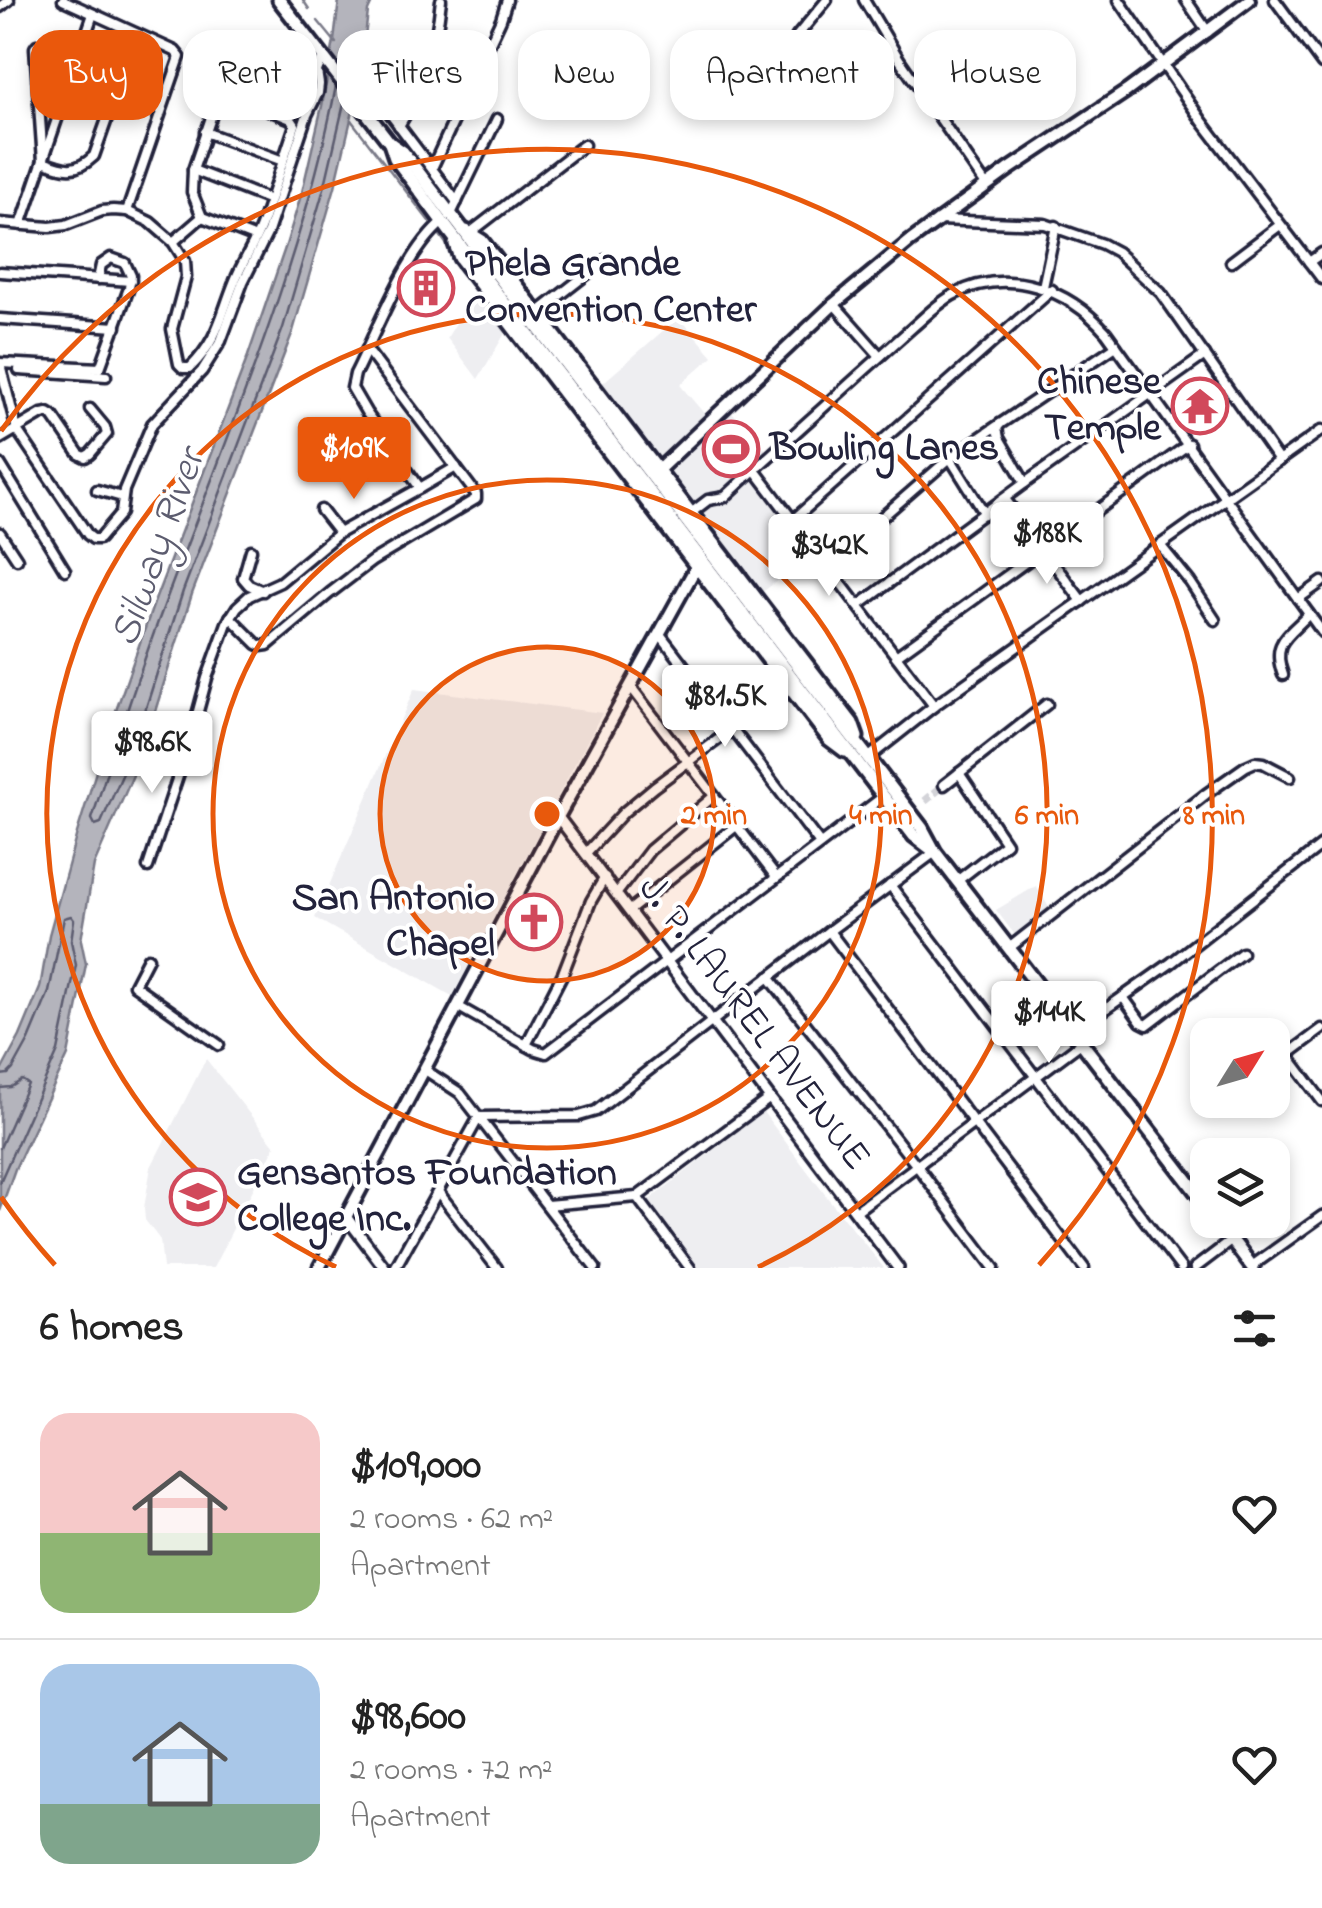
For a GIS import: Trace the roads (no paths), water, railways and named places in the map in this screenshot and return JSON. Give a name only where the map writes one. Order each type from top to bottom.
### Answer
[{"type":"main road","points":[[279,0],[381,132],[403,152],[454,226],[862,759],[922,828],[935,852],[1190,1184]]},
{"type":"main road","points":[[637,489],[834,304],[938,220],[1162,66],[1244,2]]},
{"type":"main road","points":[[454,226],[482,242],[852,722],[862,759],[884,796],[914,836],[935,852]]},
{"type":"main road","points":[[454,226],[460,258],[830,740],[862,759]]},
{"type":"main road","points":[[319,1268],[558,817],[712,540]]},
{"type":"main road","points":[[1232,1240],[1252,1267]]},
{"type":"street","points":[[0,8],[9,0]]},
{"type":"street","points":[[63,0],[128,30]]},
{"type":"street","points":[[399,126],[418,94],[430,61],[438,35],[441,0]]},
{"type":"street","points":[[432,168],[508,0]]},
{"type":"street","points":[[802,30],[827,0]]},
{"type":"street","points":[[864,0],[986,185]]},
{"type":"street","points":[[1119,0],[1162,66],[1322,279]]},
{"type":"street","points":[[1186,0],[1208,32]]},
{"type":"street","points":[[1275,0],[1322,64]]},
{"type":"street","points":[[87,30],[92,14]]},
{"type":"street","points":[[163,46],[175,51],[180,59],[163,108]]},
{"type":"street","points":[[0,367],[17,430],[93,539],[101,538],[121,514],[122,497],[157,417],[202,370],[221,341],[243,282],[268,232],[318,93],[316,71],[324,60]]},
{"type":"street","points":[[0,224],[66,224],[102,211],[127,211],[150,222],[173,242],[186,270],[172,334],[179,364],[188,369],[214,339],[235,280],[256,238],[295,126],[293,120],[226,92],[219,95],[205,132],[193,170],[192,192],[202,217],[256,238]]},
{"type":"street","points":[[21,225],[56,120]]},
{"type":"street","points":[[43,160],[69,169],[83,164],[94,156],[107,120]]},
{"type":"street","points":[[127,211],[159,120]]},
{"type":"street","points":[[395,120],[457,202]]},
{"type":"street","points":[[454,226],[457,202],[497,120]]},
{"type":"street","points":[[43,160],[41,122],[54,127]]},
{"type":"street","points":[[205,132],[283,161]]},
{"type":"street","points":[[420,488],[354,393],[355,374],[428,235],[454,226],[584,145]]},
{"type":"street","points":[[193,170],[270,200]]},
{"type":"street","points":[[173,242],[202,217]]},
{"type":"street","points":[[938,220],[1056,226],[1102,244],[1140,271],[1173,308],[1279,461]]},
{"type":"street","points":[[1231,262],[1280,225]]},
{"type":"street","points":[[793,520],[1047,288],[1056,226]]},
{"type":"street","points":[[1309,262],[1322,253]]},
{"type":"street","points":[[0,367],[99,368],[131,282],[130,271],[125,263],[107,258],[98,279]]},
{"type":"street","points":[[537,313],[605,260]]},
{"type":"street","points":[[0,272],[131,282]]},
{"type":"street","points":[[691,514],[708,500],[725,497],[940,304],[958,292],[998,283],[1025,283],[1047,288],[1083,309],[1116,346],[1322,632]]},
{"type":"street","points":[[834,304],[880,356]]},
{"type":"street","points":[[0,319],[116,326]]},
{"type":"street","points":[[827,565],[950,458],[1116,346]]},
{"type":"street","points":[[230,616],[256,644],[273,642],[372,561],[475,501],[476,494],[368,350]]},
{"type":"street","points":[[858,606],[1205,356]]},
{"type":"street","points":[[0,367],[106,376]]},
{"type":"street","points":[[0,439],[42,414],[50,414],[85,457],[107,434],[90,409]]},
{"type":"street","points":[[1000,424],[998,438],[1025,483]]},
{"type":"street","points":[[862,759],[1322,430]]},
{"type":"street","points":[[896,656],[1189,444]]},
{"type":"street","points":[[950,458],[984,514]]},
{"type":"street","points":[[0,464],[65,570]]},
{"type":"street","points":[[148,868],[230,616],[243,600],[280,582],[340,533],[456,467]]},
{"type":"street","points":[[754,469],[934,706]]},
{"type":"street","points":[[98,490],[122,497]]},
{"type":"street","points":[[1005,499],[1082,602]]},
{"type":"street","points":[[321,510],[340,533]]},
{"type":"street","points":[[0,534],[17,558]]},
{"type":"street","points":[[1160,545],[1214,620]]},
{"type":"street","points":[[251,550],[243,578],[263,591]]},
{"type":"street","points":[[1298,599],[1322,582]]},
{"type":"street","points":[[1283,675],[1278,659],[1280,645],[1309,614]]},
{"type":"street","points":[[660,634],[820,844]]},
{"type":"street","points":[[631,687],[776,878]]},
{"type":"street","points":[[586,853],[624,812],[789,687]]},
{"type":"street","points":[[944,786],[1047,704]]},
{"type":"street","points":[[1009,948],[1246,766],[1263,763],[1290,777]]},
{"type":"street","points":[[957,881],[1006,843],[959,773]]},
{"type":"street","points":[[618,894],[650,850],[714,796]]},
{"type":"street","points":[[459,1007],[546,1054],[884,796]]},
{"type":"street","name":"J. P. LAUREL AVENUE","points":[[558,817],[898,1268]]},
{"type":"street","points":[[630,910],[736,826]]},
{"type":"street","points":[[856,1212],[1034,1078],[1124,997],[1322,845]]},
{"type":"street","points":[[479,1117],[592,1114],[935,852]]},
{"type":"street","points":[[526,1045],[563,973],[590,901],[605,877]]},
{"type":"street","points":[[890,885],[1181,1268]]},
{"type":"street","points":[[829,930],[1084,1268]]},
{"type":"street","points":[[1124,997],[1147,1025],[1242,953]]},
{"type":"street","points":[[148,958],[134,985],[219,1045]]},
{"type":"street","points":[[769,977],[994,1268]]},
{"type":"street","points":[[1290,1052],[1322,1029]]},
{"type":"street","points":[[1290,1058],[1322,1102]]},
{"type":"street","points":[[425,1070],[460,1092],[595,1268]]},
{"type":"street","points":[[547,1205],[637,1197],[770,1098]]},
{"type":"street","points":[[395,1268],[479,1117]]},
{"type":"street","points":[[439,1193],[497,1268]]},
{"type":"street","points":[[637,1197],[690,1268]]},
{"type":"street","points":[[1252,1267],[1322,1216]]},
{"type":"street","points":[[347,1218],[386,1268]]},
{"type":"street","points":[[1195,1268],[1232,1240]]},
{"type":"water","points":[[339,0],[373,0],[366,30],[337,30],[337,120],[351,120],[335,187],[293,331],[192,594],[140,759],[94,865],[81,940],[86,964],[68,1055],[15,1169],[0,1211],[0,1073],[40,988],[49,935],[107,736],[286,245],[302,192]]},
{"type":"waterway","points":[[303,0],[309,9]]},
{"type":"waterway","points":[[318,21],[336,43]]},
{"type":"waterway","points":[[351,120],[432,225]]},
{"type":"waterway","points":[[390,120],[415,153]]},
{"type":"waterway","points":[[437,231],[450,249]]},
{"type":"tunnel","points":[[925,801],[944,785]]},
{"type":"place","name":"Phela Grande Convention Center","points":[[426,288]]},
{"type":"place","name":"Chinese Temple","points":[[1200,406]]},
{"type":"place","name":"Bowling Lanes","points":[[731,449]]},
{"type":"place","name":"San Antonio Chapel","points":[[534,922]]},
{"type":"place","name":"Gensantos Foundation College Inc.","points":[[198,1197]]},
{"type":"water label","name":"Silway River","points":[[159,548]]}]
